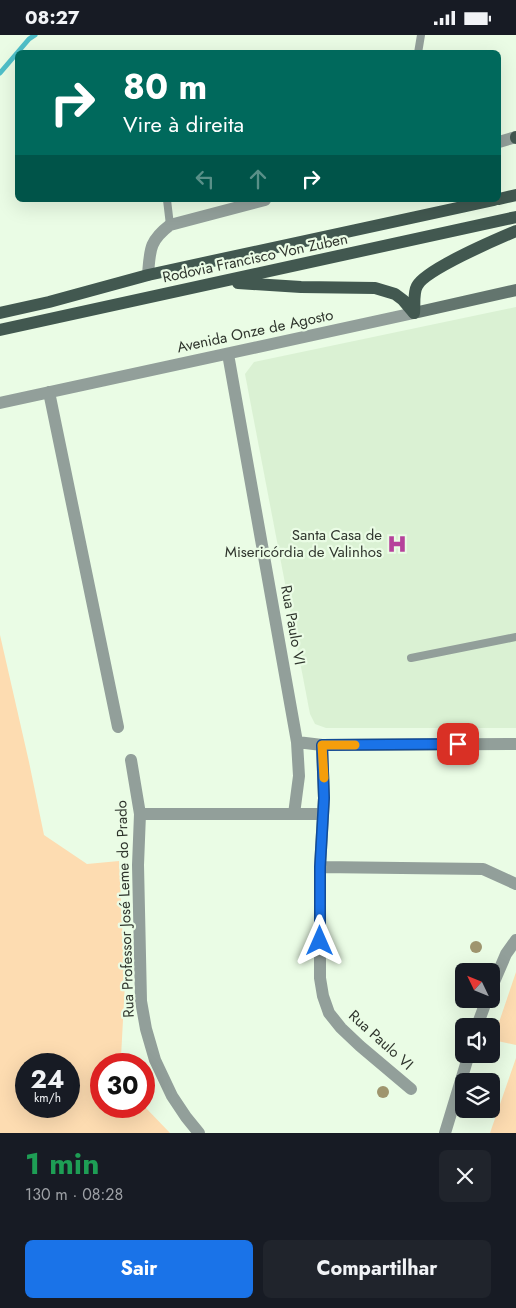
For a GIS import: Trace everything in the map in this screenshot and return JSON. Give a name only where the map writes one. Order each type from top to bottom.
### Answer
[{"type":"main road","points":[[501,199],[516,195]]},
{"type":"main road","name":"Rodovia Francisco Von Zuben","points":[[0,313],[50,302],[148,275],[485,202]]},
{"type":"main road","name":"Rodovia Francisco Von Zuben","points":[[0,330],[516,217]]},
{"type":"main road","points":[[414,313],[416,286],[422,280],[444,266],[516,231]]},
{"type":"main road","points":[[223,282],[301,287],[375,288],[396,294],[414,313]]},
{"type":"main road","name":"Avenida Onze de Agosto","points":[[414,313],[516,290]]},
{"type":"street","points":[[501,141],[516,137]]},
{"type":"street","points":[[148,275],[150,249],[162,231],[170,225],[257,202]]},
{"type":"street","name":"Avenida Onze de Agosto","points":[[0,403],[414,313]]},
{"type":"street","name":"Rua Paulo VI","points":[[228,354],[297,741],[299,774],[294,813]]},
{"type":"street","points":[[49,392],[118,727]]},
{"type":"street","points":[[297,741],[322,745],[516,744]]},
{"type":"street","name":"Rua Paulo VI","points":[[322,745],[324,781],[320,867],[320,979],[323,996],[329,1013],[341,1028],[411,1089]]},
{"type":"street","name":"Rua Professor José Leme do Prado","points":[[131,760],[140,814],[138,865],[142,1001],[146,1029],[155,1060],[172,1096],[199,1133]]},
{"type":"street","points":[[140,814],[323,814]]},
{"type":"street","points":[[320,867],[483,869],[516,885]]},
{"type":"street","points":[[500,968],[506,954],[516,940]]},
{"type":"street","points":[[445,1133],[466,1063]]},
{"type":"lane","points":[[418,50],[421,35]]},
{"type":"lane","points":[[167,202],[170,225]]},
{"type":"lane","points":[[411,658],[516,637]]},
{"type":"shaded area","name":"Santa Casa de Misericórdia de Valinhos","points":[[516,307],[516,728],[326,728],[315,724],[310,714],[245,374],[254,362]]},
{"type":"shaded area","points":[[0,635],[44,835],[87,864],[119,861],[125,983],[121,1053],[90,1053],[90,1118],[155,1117],[170,1133],[0,1133]]},
{"type":"shaded area","points":[[516,972],[516,1045],[500,1042],[500,1019]]},
{"type":"shaded area","points":[[516,1058],[516,1133],[490,1133],[495,1118],[500,1118],[500,1104]]},
{"type":"waterway","points":[[20,50],[35,35]]},
{"type":"waterway","points":[[0,73],[15,55]]},
{"type":"slow traffic","points":[[324,778],[322,745],[355,745]]},
{"type":"place","name":"Santa Casa de Misericórdia de Valinhos","points":[[397,544]]},
{"type":"route","points":[[320,941],[320,867],[324,798],[322,745],[458,744]]}]
